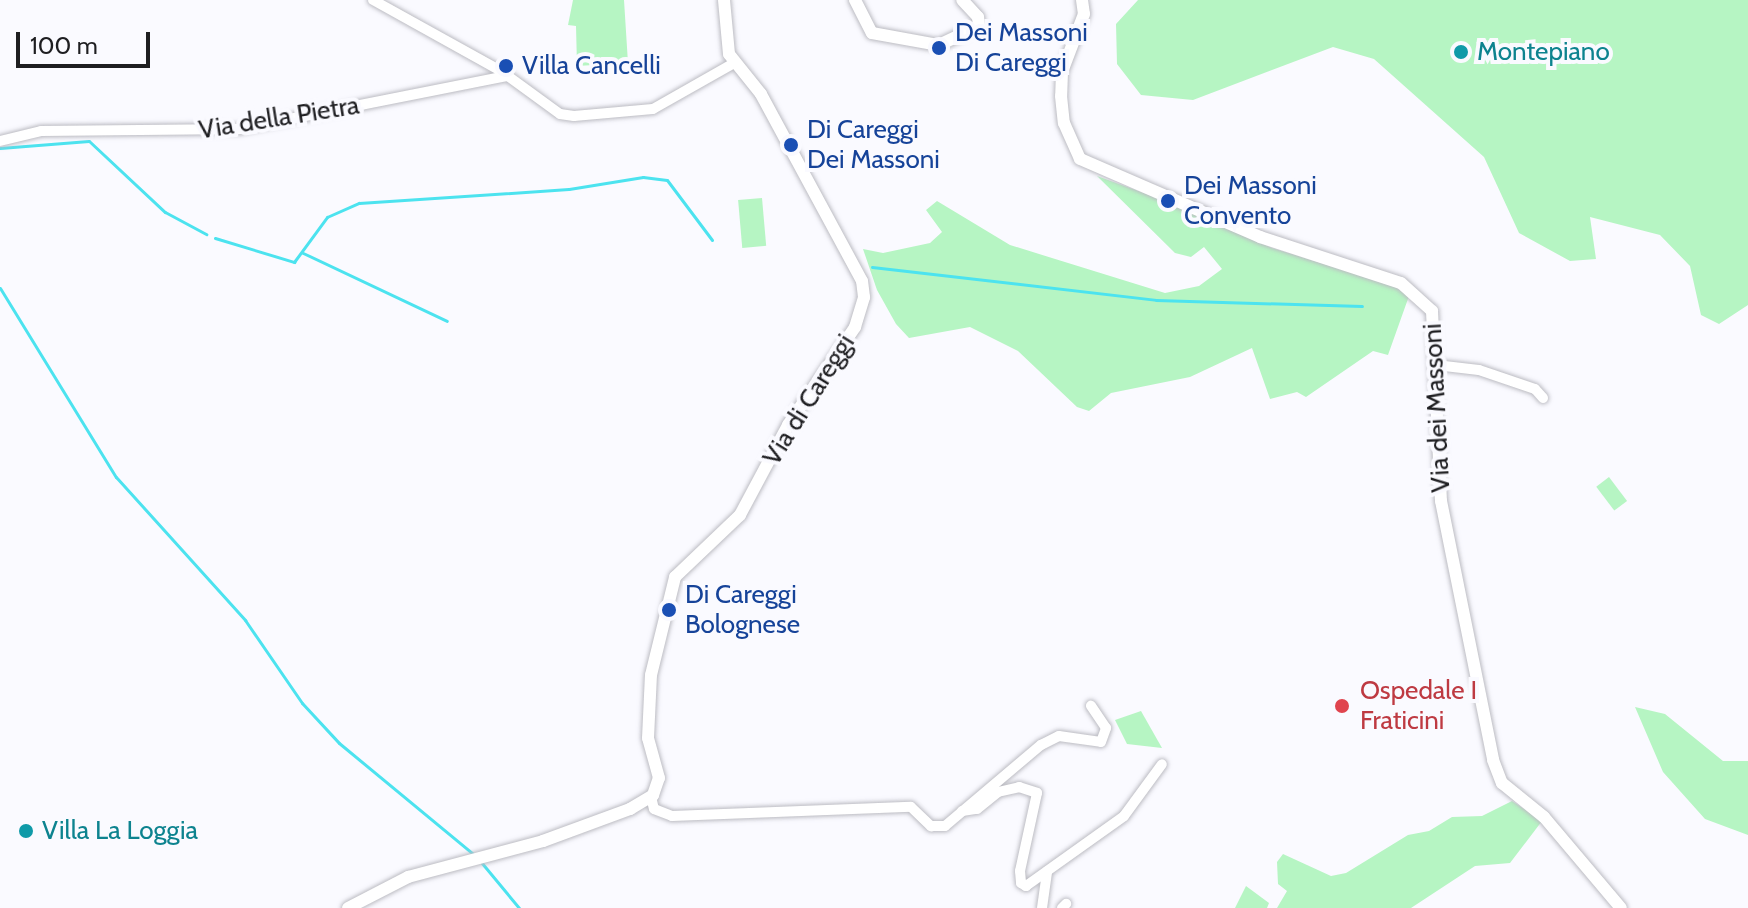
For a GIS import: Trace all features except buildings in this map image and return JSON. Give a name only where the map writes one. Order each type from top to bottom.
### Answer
[{"type":"street","points":[[373,0],[507,76],[560,114],[601,115],[653,109],[736,62]]},
{"type":"street","name":"Via di Careggi","points":[[651,797],[659,778],[648,738],[651,675],[675,577],[726,532],[749,502],[788,425],[850,336],[864,297],[862,281],[761,94],[736,62],[725,38],[724,0]]},
{"type":"street","points":[[855,0],[872,33],[939,45],[979,26],[978,17],[962,0]]},
{"type":"street","name":"Via dei Massoni","points":[[1082,0],[1084,14],[1062,72],[1061,96],[1067,132],[1080,159],[1260,237],[1401,283],[1432,311],[1436,365],[1434,427],[1441,501],[1493,760],[1502,783],[1544,817],[1621,908]]},
{"type":"street","name":"Via della Pietra","points":[[0,141],[41,131],[239,129],[507,76]]},
{"type":"street","points":[[1436,365],[1479,370],[1535,389],[1543,398]]},
{"type":"street","points":[[348,908],[408,877],[543,841],[651,797],[654,809],[672,816],[911,807],[931,826],[945,826],[972,798],[1059,736],[1101,742],[1106,728],[1091,706]]},
{"type":"street","points":[[962,811],[977,809],[998,792],[1031,787],[1037,802],[1028,819],[1021,883],[1034,883],[1124,816],[1162,764]]},
{"type":"street","points":[[1042,908],[1047,871]]},
{"type":"green space","points":[[573,0],[624,0],[628,63],[577,66],[576,26],[568,25]]},
{"type":"green space","points":[[1138,0],[1748,0],[1748,305],[1719,324],[1701,315],[1690,266],[1660,235],[1590,217],[1596,259],[1570,261],[1519,233],[1484,157],[1374,59],[1333,47],[1193,100],[1141,95],[1117,64],[1116,24]]},
{"type":"green space","points":[[1097,176],[1188,209],[1272,248],[1390,284],[1409,296],[1388,355],[1373,351],[1306,397],[1297,392],[1270,399],[1252,348],[1190,377],[1111,393],[1089,411],[1077,407],[1018,351],[970,327],[909,338],[896,324],[877,290],[863,249],[883,253],[930,243],[942,232],[926,210],[937,201],[1010,245],[1165,293],[1199,286],[1222,269],[1204,247],[1191,257],[1175,253]]},
{"type":"green space","points":[[762,198],[766,246],[742,248],[738,200]]},
{"type":"green space","points":[[1609,477],[1627,501],[1614,511],[1596,487]]},
{"type":"green space","points":[[1635,707],[1665,714],[1723,761],[1748,761],[1748,835],[1705,819],[1663,772]]},
{"type":"green space","points":[[1141,711],[1162,748],[1127,744],[1115,720]]},
{"type":"green space","points":[[1512,801],[1542,821],[1510,863],[1475,866],[1411,908],[1277,908],[1287,891],[1278,884],[1277,862],[1283,854],[1331,876],[1346,873],[1408,835],[1429,831],[1452,817],[1482,816]]},
{"type":"green space","points":[[1246,886],[1269,903],[1267,908],[1235,908]]},
{"type":"waterway","points":[[0,148],[89,141],[165,212],[206,234]]},
{"type":"waterway","points":[[215,238],[294,262],[327,217],[359,203],[569,189],[643,177],[667,180],[712,240]]},
{"type":"waterway","points":[[303,253],[447,321]]},
{"type":"waterway","points":[[872,267],[1156,300],[1362,306]]},
{"type":"waterway","points":[[0,288],[116,477],[245,620],[302,703],[339,743],[473,854]]},
{"type":"waterway","points":[[481,862],[519,908]]},
{"type":"place","name":"Dei Massoni Di Careggi","points":[[939,48]]},
{"type":"place","name":"Montepiano","points":[[1461,52]]},
{"type":"place","name":"Villa Cancelli","points":[[506,66]]},
{"type":"place","name":"Di Careggi Dei Massoni","points":[[791,145]]},
{"type":"place","name":"Dei Massoni Convento","points":[[1168,201]]},
{"type":"place","name":"Di Careggi Bolognese","points":[[669,610]]},
{"type":"place","name":"Ospedale I Fraticini","points":[[1342,706]]},
{"type":"place","name":"Villa La Loggia","points":[[26,831]]}]
